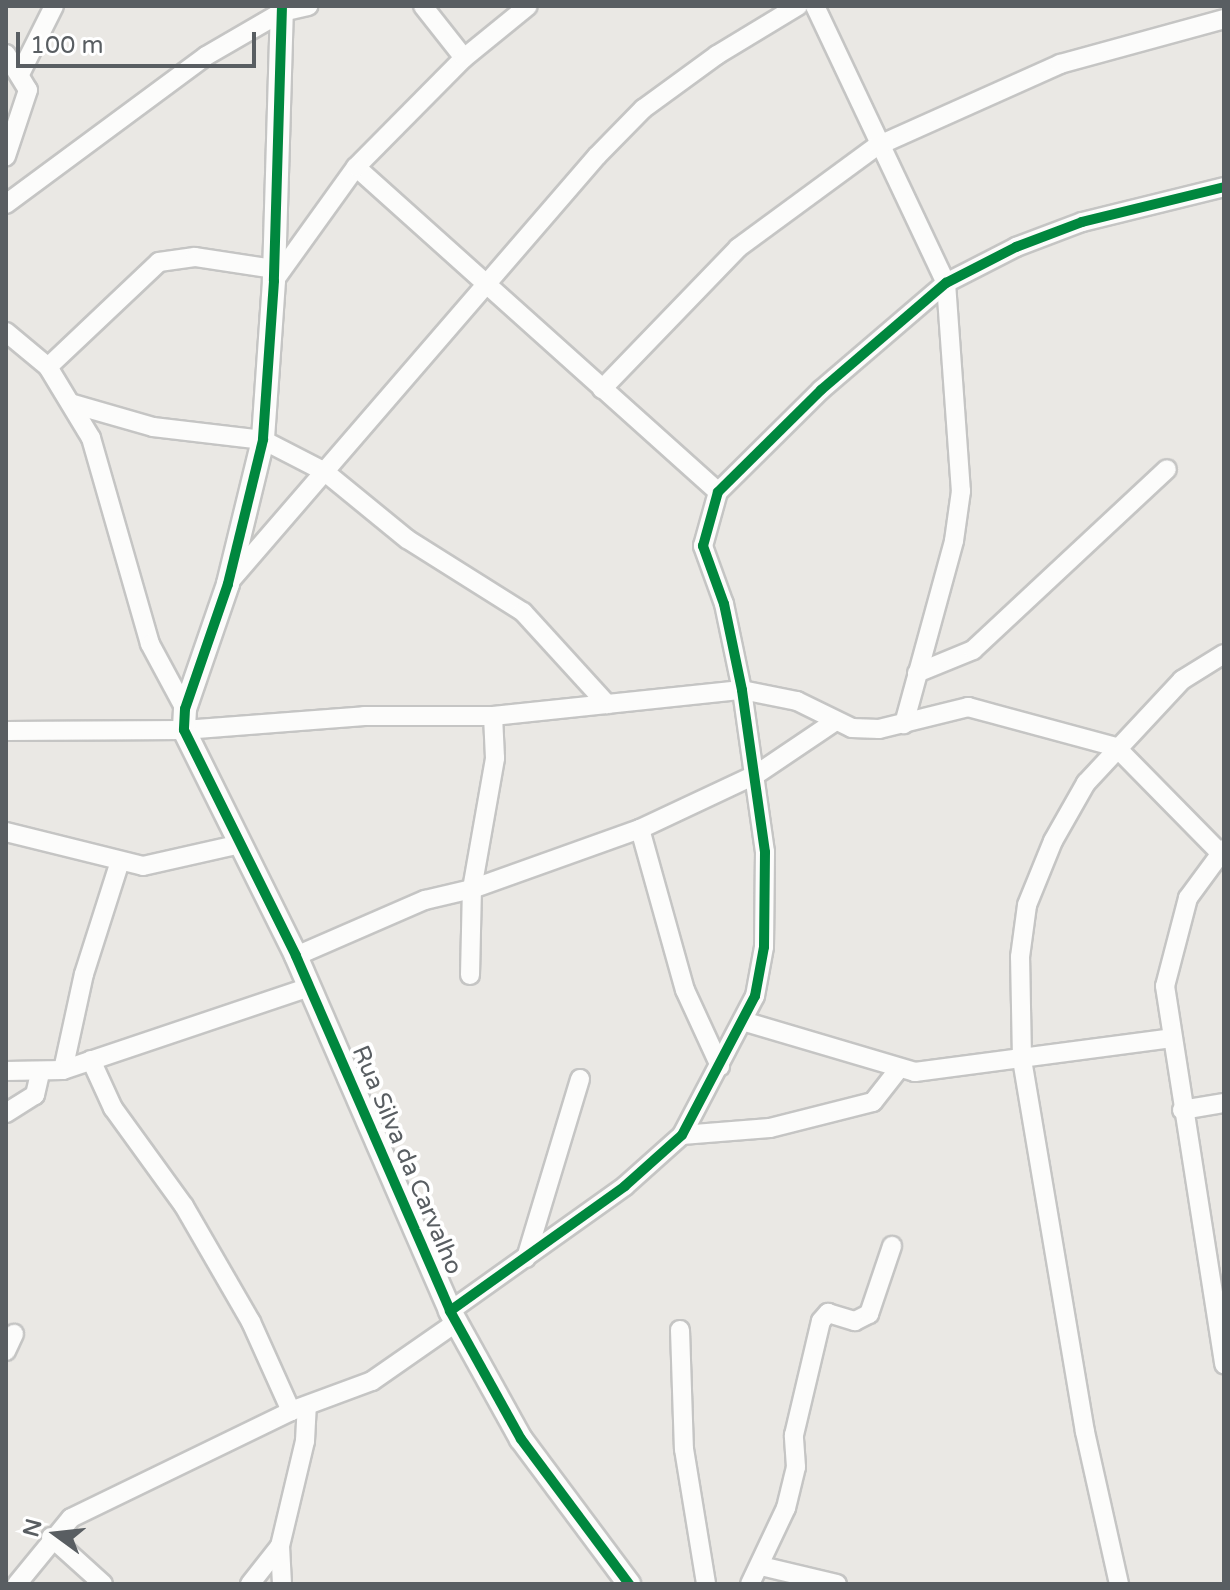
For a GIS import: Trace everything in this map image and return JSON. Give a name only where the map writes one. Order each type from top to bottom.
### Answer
[{"type":"street","points":[[21,72],[54,6]]},
{"type":"street","points":[[6,204],[206,56],[282,9],[308,6]]},
{"type":"street","points":[[423,6],[464,58]]},
{"type":"street","points":[[274,275],[356,167],[464,58],[528,6]]},
{"type":"street","points":[[228,584],[485,284],[643,109],[717,55],[798,6]]},
{"type":"street","points":[[815,6],[877,146],[946,283],[961,491],[954,541],[904,724]]},
{"type":"street","points":[[185,720],[228,584],[263,440],[274,275],[282,9]]},
{"type":"street","points":[[602,389],[738,248],[877,146],[1060,64],[1224,19]]},
{"type":"street","points":[[6,54],[21,72],[28,90],[6,156]]},
{"type":"street","points":[[356,167],[718,492]]},
{"type":"street","points":[[17,1584],[51,1537],[71,1518],[299,1409],[372,1381],[526,1258],[625,1186],[682,1135],[746,1022],[764,947],[765,852],[757,774],[724,604],[703,546],[718,492],[821,390],[946,283],[1016,247],[1082,222],[1224,187]]},
{"type":"street","points":[[48,367],[159,262],[195,257],[274,275]]},
{"type":"street","points":[[6,332],[48,367],[73,404],[103,475],[150,644],[185,720]]},
{"type":"street","points":[[73,404],[153,427],[263,440],[325,472],[407,539],[523,612],[607,704]]},
{"type":"street","points":[[917,673],[973,650],[1167,469]]},
{"type":"street","points":[[1119,1584],[1085,1432],[1022,1059],[1019,972],[1027,905],[1053,841],[1086,783],[1116,747],[1182,680],[1224,654]]},
{"type":"street","points":[[6,731],[185,720],[493,716],[742,690],[797,701],[834,722],[879,729],[904,724],[935,711],[968,707],[1116,747],[1222,851],[1188,898],[1171,949],[1165,986],[1182,1110],[1218,1278],[1224,1364]]},
{"type":"street","points":[[470,975],[472,889],[492,780],[493,716]]},
{"type":"street","name":"Rua Silva da Carvalho","points":[[185,720],[310,987],[454,1317],[521,1439],[629,1584]]},
{"type":"street","points":[[296,956],[425,900],[472,889],[640,829],[757,774],[834,722]]},
{"type":"street","points":[[640,829],[685,990],[720,1066]]},
{"type":"street","points":[[6,832],[119,864],[167,864],[241,844]]},
{"type":"street","points":[[63,1070],[84,974],[119,864]]},
{"type":"street","points":[[6,1071],[40,1073],[63,1070],[310,987]]},
{"type":"street","points":[[746,1022],[898,1070],[1022,1059],[1172,1038]]},
{"type":"street","points":[[91,1060],[113,1108],[184,1206],[299,1409],[305,1441],[280,1546],[282,1584]]},
{"type":"street","points":[[682,1135],[770,1128],[873,1102],[898,1070]]},
{"type":"street","points":[[6,1113],[35,1095],[40,1073]]},
{"type":"street","points":[[526,1258],[580,1079]]},
{"type":"street","points":[[1182,1110],[1224,1103]]},
{"type":"street","points":[[750,1584],[781,1523],[796,1467],[794,1435],[821,1321],[828,1313],[855,1321],[869,1314],[892,1246]]},
{"type":"street","points":[[680,1330],[684,1449],[706,1584]]},
{"type":"street","points":[[6,1351],[14,1334]]},
{"type":"street","points":[[51,1537],[103,1584]]},
{"type":"street","points":[[250,1584],[280,1546]]},
{"type":"street","points":[[761,1566],[837,1584]]},
{"type":"cycle path","points":[[282,6],[274,281],[263,440],[228,584],[185,709],[184,730],[296,956],[450,1311],[521,1439],[629,1584]]},
{"type":"cycle path","points":[[450,1311],[625,1186],[682,1135],[755,996],[764,947],[765,852],[742,690],[724,604],[703,546],[718,492],[821,390],[946,283],[1016,247],[1082,222],[1224,187]]}]
